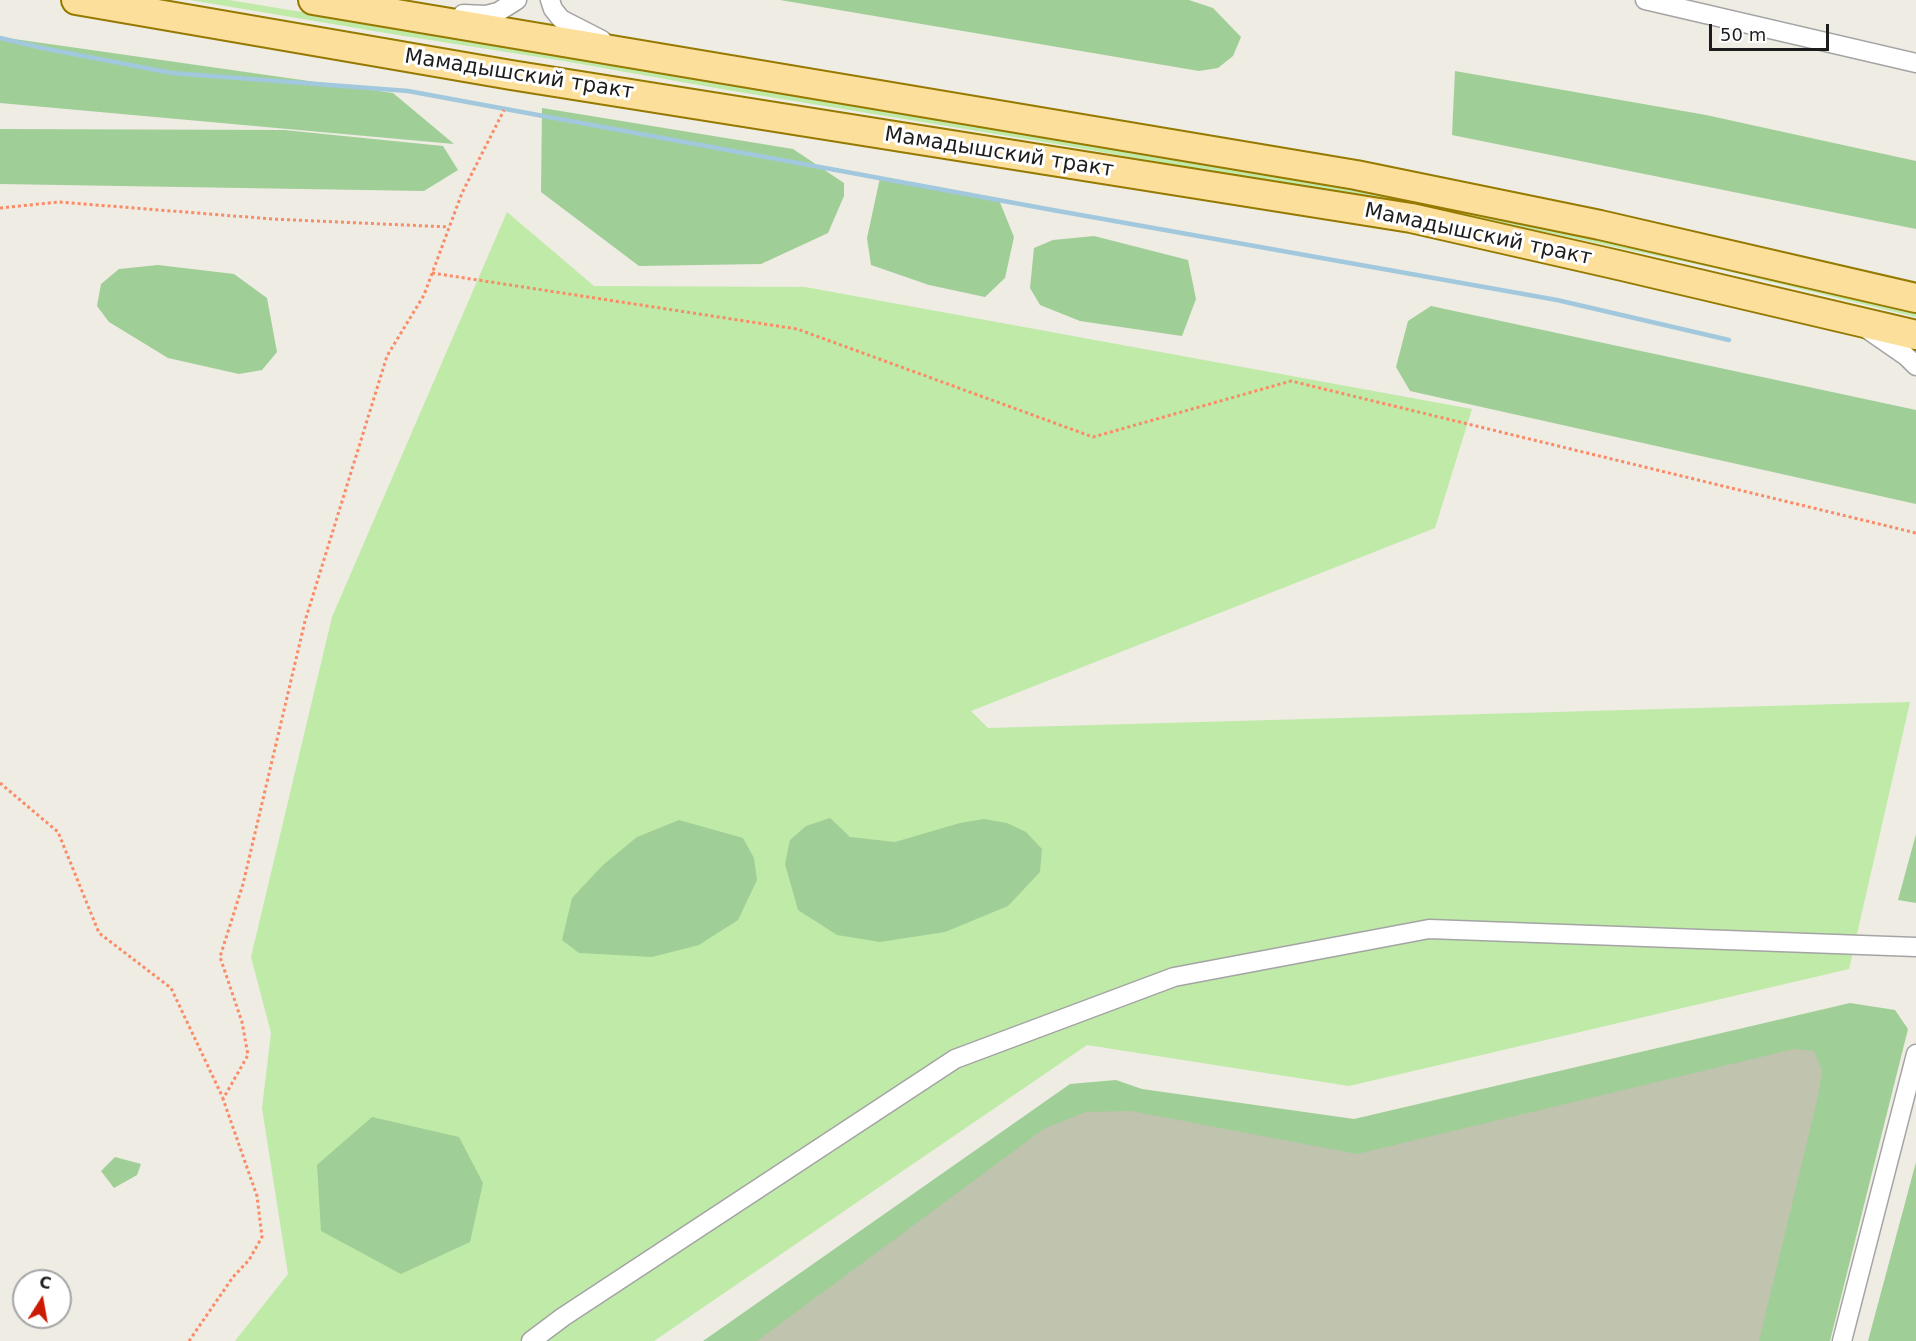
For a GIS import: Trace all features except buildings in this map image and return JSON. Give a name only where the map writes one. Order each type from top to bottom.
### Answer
[{"type":"main road","name":"Мамадышский тракт","points":[[76,0],[534,78],[1411,219],[1916,335]]},
{"type":"main road","name":"Мамадышский тракт","points":[[313,0],[1356,175],[1600,225],[1916,298]]},
{"type":"street","points":[[411,16],[486,15],[507,8],[517,0]]},
{"type":"street","points":[[550,0],[557,15],[566,23],[628,52]]},
{"type":"street","points":[[1645,0],[1916,63]]},
{"type":"street","points":[[1853,320],[1906,356],[1916,366]]},
{"type":"street","points":[[531,1341],[563,1317],[955,1059],[1174,977],[1429,929],[1916,947]]},
{"type":"street","points":[[1842,1341],[1916,1054]]},
{"type":"path","points":[[223,1099],[248,1055],[242,1022],[220,957],[243,884],[305,621],[387,356],[424,295],[462,193],[504,110]]},
{"type":"path","points":[[0,208],[59,202],[272,219],[449,227]]},
{"type":"path","points":[[432,273],[797,329],[1093,437],[1291,381],[1916,533]]},
{"type":"path","points":[[0,783],[58,832],[99,933],[171,988],[223,1099],[257,1196],[262,1237],[249,1260],[233,1277],[189,1341]]},
{"type":"shaded area","points":[[1848,1014],[1766,1341],[730,1341],[1089,1091],[1339,1144]]},
{"type":"green space","points":[[190,0],[229,0],[866,105],[1557,227],[1916,310],[1916,317],[1714,268],[1550,233],[1393,204],[1057,144]]},
{"type":"green space","points":[[780,0],[1189,0],[1213,8],[1241,37],[1233,56],[1218,68],[1199,71]]},
{"type":"green space","points":[[0,37],[393,93],[454,144],[0,103]]},
{"type":"green space","points":[[1455,71],[1706,115],[1916,161],[1916,229],[1452,135]]},
{"type":"green space","points":[[542,108],[793,149],[844,183],[844,196],[828,233],[761,264],[639,266],[541,192]]},
{"type":"green space","points":[[0,129],[284,130],[443,146],[458,170],[424,191],[0,184]]},
{"type":"green space","points":[[880,178],[999,200],[1014,237],[1005,278],[985,297],[929,285],[871,265],[867,238]]},
{"type":"green space","points":[[507,212],[594,286],[805,287],[1472,409],[1435,528],[971,711],[988,728],[1910,702],[1849,969],[1349,1086],[1087,1045],[654,1341],[235,1341],[288,1274],[262,1108],[271,1033],[251,957],[332,617]]},
{"type":"green space","points":[[1094,236],[1188,260],[1196,299],[1182,336],[1080,321],[1040,305],[1030,288],[1034,248],[1053,240]]},
{"type":"green space","points":[[158,265],[234,274],[267,298],[277,352],[262,370],[239,374],[168,358],[109,322],[97,306],[101,284],[119,269]]},
{"type":"green space","points":[[1431,306],[1916,410],[1916,504],[1410,391],[1396,367],[1408,321]]},
{"type":"green space","points":[[830,818],[850,837],[895,842],[960,823],[984,819],[1007,823],[1026,832],[1042,849],[1040,872],[1008,906],[945,932],[880,942],[837,935],[798,910],[785,864],[790,840],[806,826]]},
{"type":"green space","points":[[679,820],[743,838],[754,858],[757,880],[738,920],[699,945],[652,957],[579,953],[562,940],[572,898],[603,865],[637,837]]},
{"type":"green space","points":[[1916,834],[1916,903],[1898,900]]},
{"type":"green space","points":[[1850,1003],[1895,1010],[1908,1029],[1830,1341],[1759,1341],[1819,1092],[1822,1070],[1814,1051],[1794,1049],[1357,1154],[1131,1111],[1086,1112],[1045,1128],[757,1341],[703,1341],[1070,1084],[1116,1080],[1142,1089],[1354,1119]]},
{"type":"green space","points":[[372,1117],[459,1137],[483,1183],[470,1242],[401,1274],[321,1231],[317,1165]]},
{"type":"green space","points":[[115,1157],[141,1164],[137,1175],[114,1188],[101,1171]]},
{"type":"green space","points":[[1916,1162],[1916,1341],[1868,1341]]},
{"type":"waterway","points":[[0,38],[172,73],[408,91],[1557,300],[1729,340]]}]
